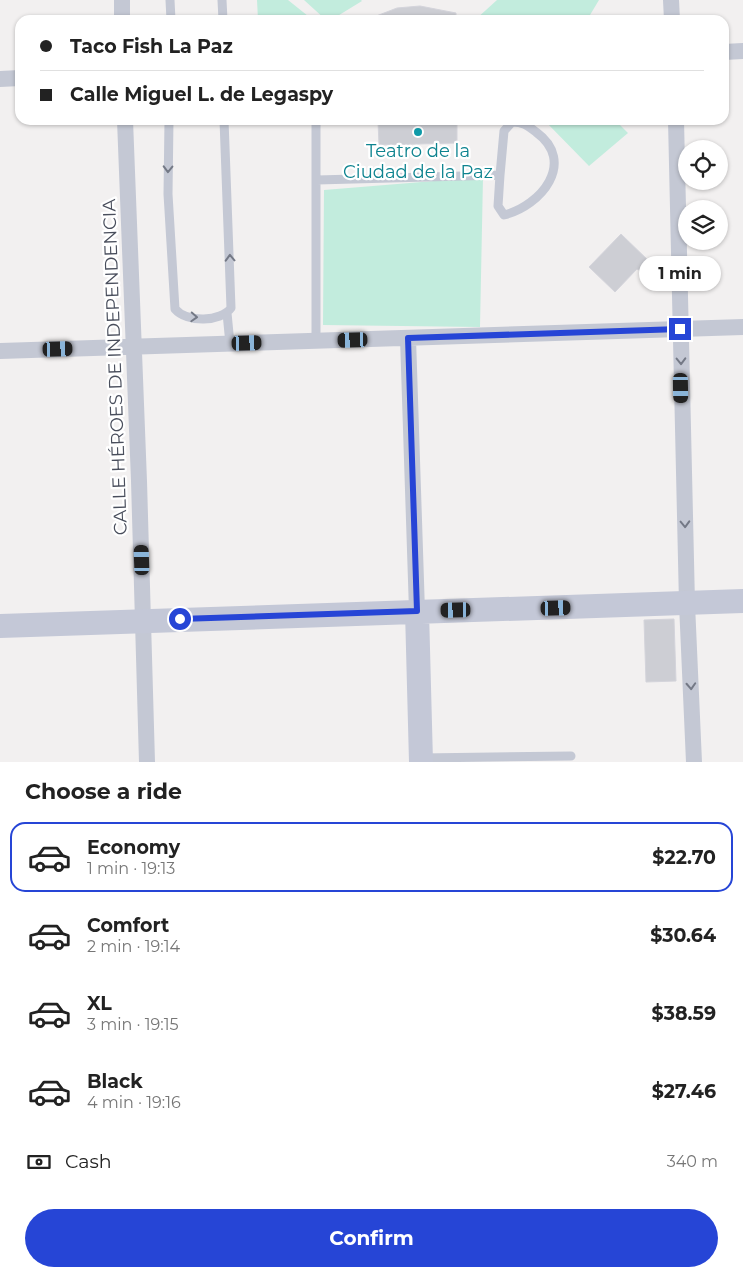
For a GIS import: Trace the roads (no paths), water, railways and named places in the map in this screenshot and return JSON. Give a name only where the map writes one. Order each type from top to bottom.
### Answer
[{"type":"street","points":[[122,0],[122,15]]},
{"type":"street","points":[[671,0],[672,15]]},
{"type":"street","points":[[729,52],[743,51]]},
{"type":"street","points":[[0,79],[15,78]]},
{"type":"street","name":"CALLE HÉROES DE INDEPENDENCIA","points":[[126,125],[144,620],[146,762]]},
{"type":"street","points":[[676,125],[687,604],[694,762]]},
{"type":"street","points":[[0,351],[743,327]]},
{"type":"street","points":[[408,338],[421,760]]},
{"type":"street","points":[[0,626],[743,601]]},
{"type":"lane","points":[[170,0],[171,15]]},
{"type":"lane","points":[[222,0],[223,15]]},
{"type":"lane","points":[[169,125],[168,194],[175,309],[179,314],[191,318],[219,317],[227,313],[231,308],[224,125]]},
{"type":"lane","points":[[316,125],[316,341]]},
{"type":"lane","points":[[509,125],[504,131],[498,206],[504,215],[517,212],[548,185],[555,169],[553,152],[543,137],[527,125]]},
{"type":"lane","points":[[317,180],[500,175]]},
{"type":"lane","points":[[227,313],[230,344]]},
{"type":"lane","points":[[421,760],[571,756]]},
{"type":"place","name":"Teatro de la Ciudad de la Paz","points":[[418,132]]}]
